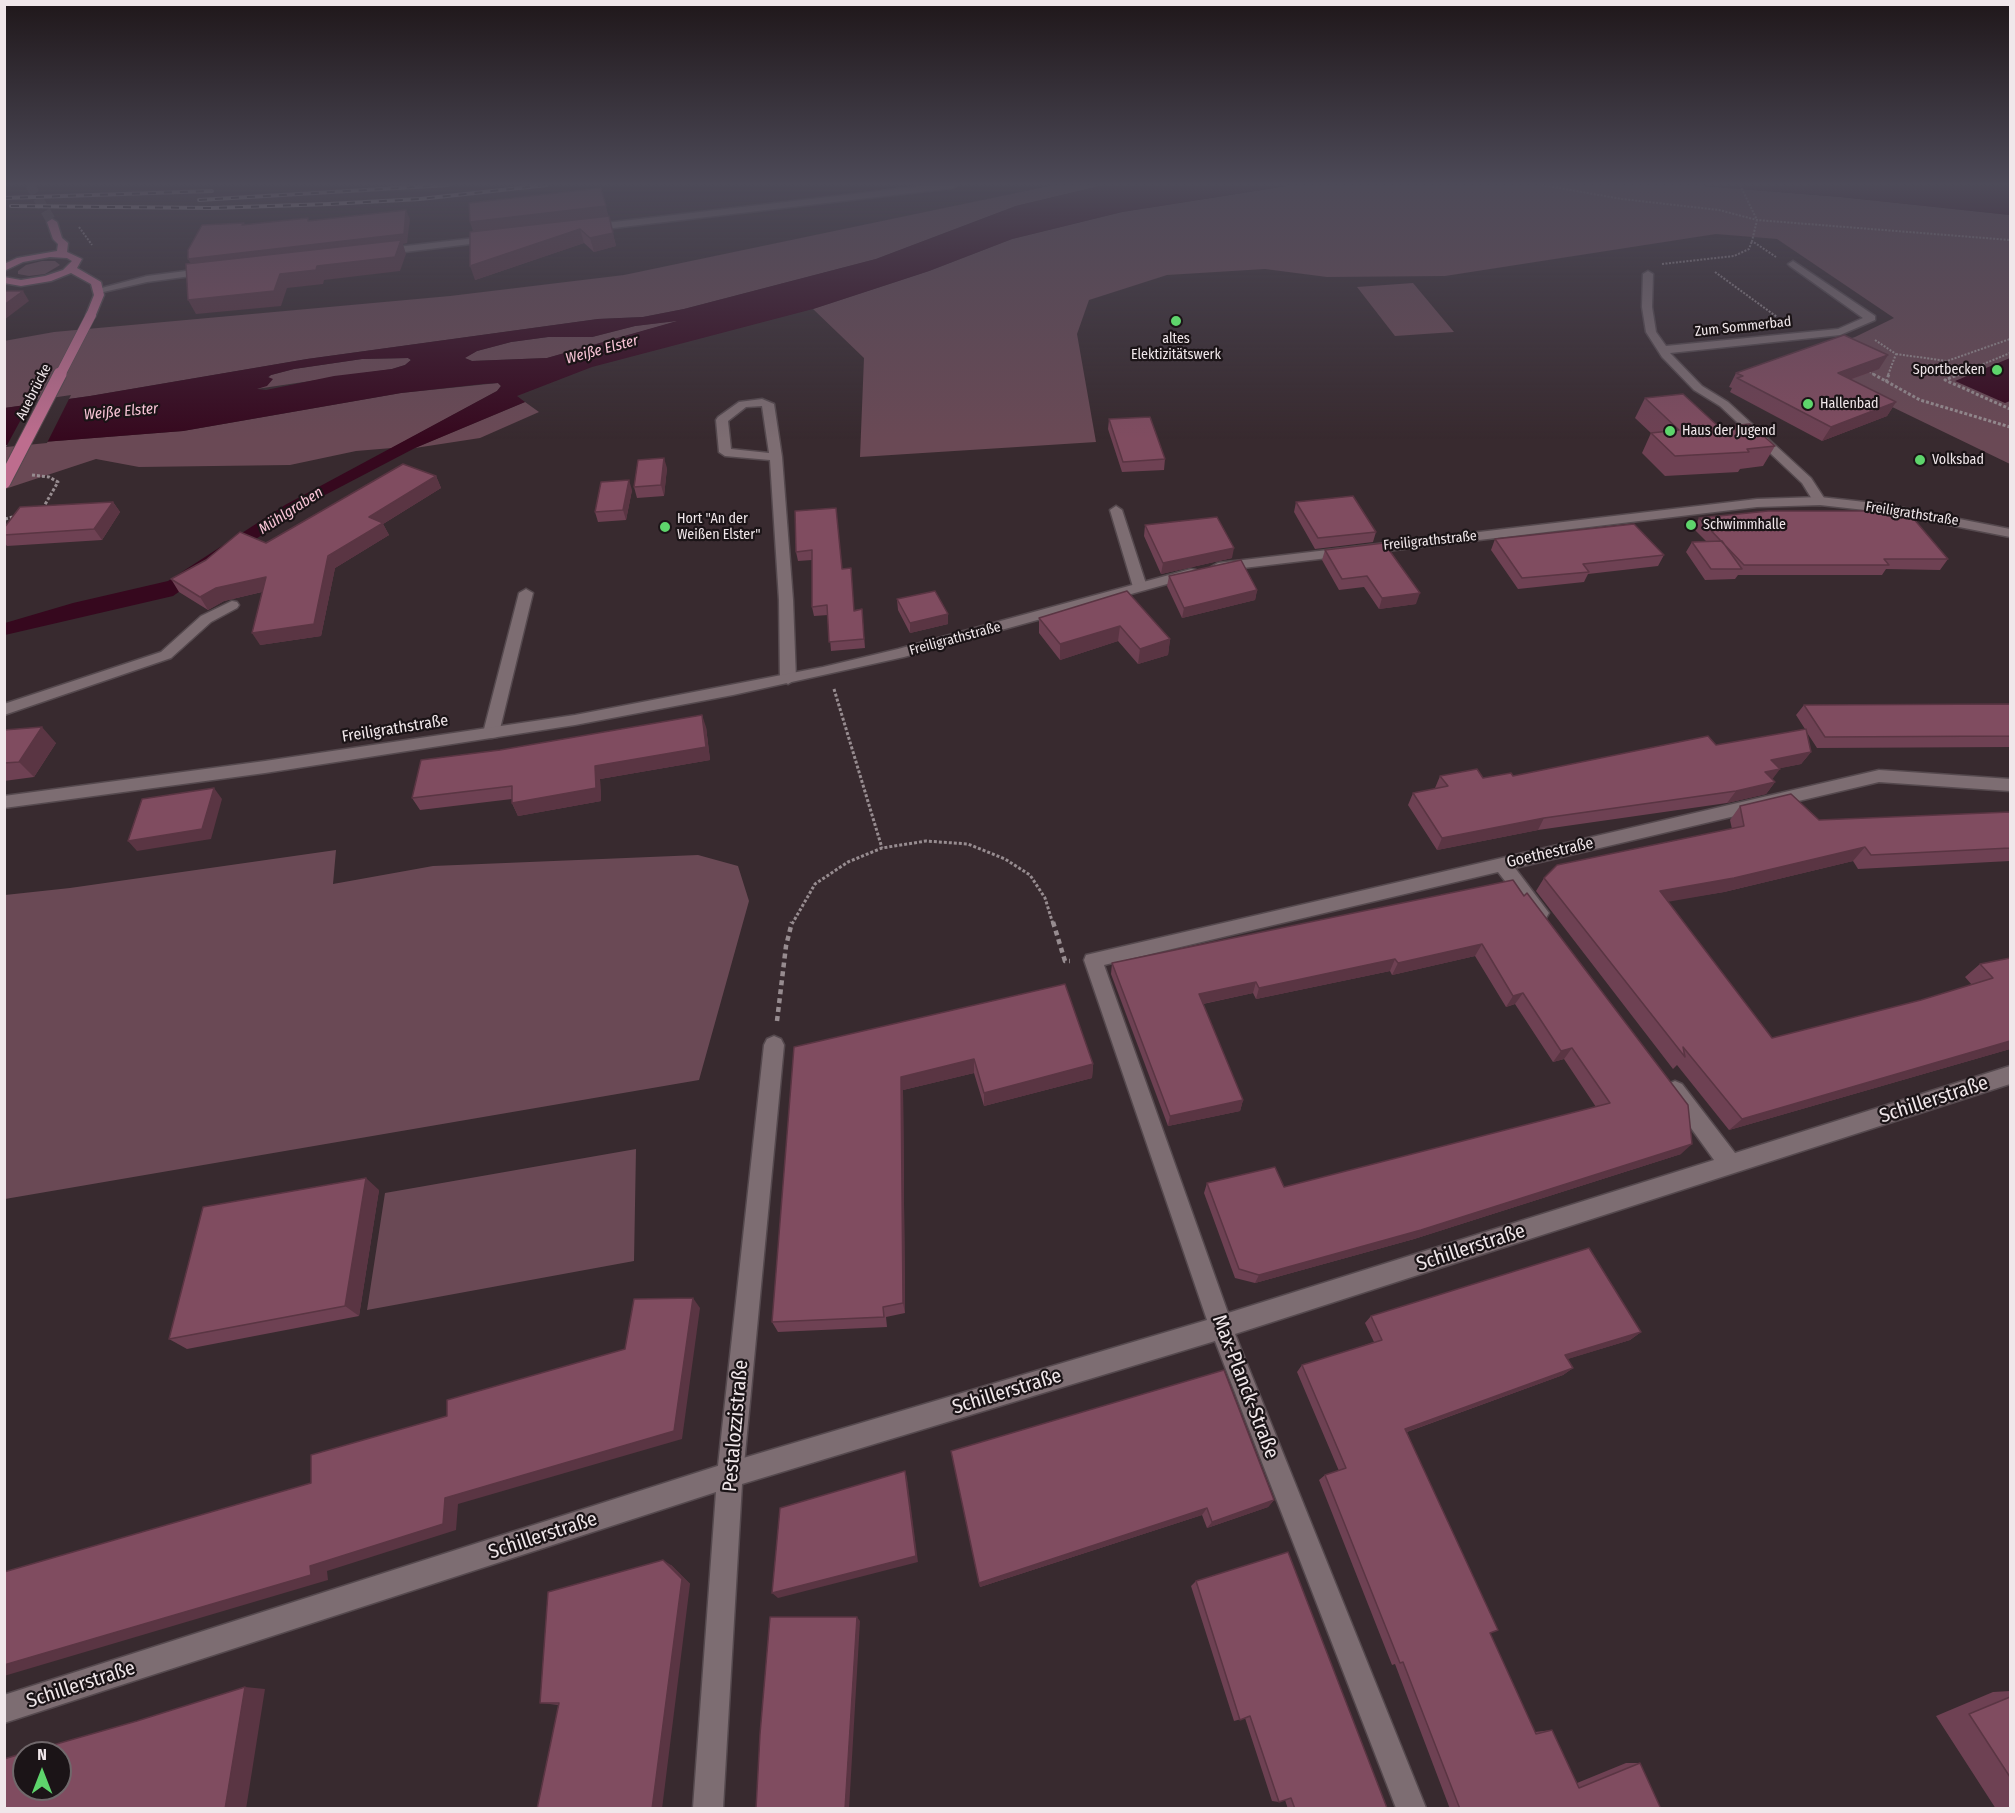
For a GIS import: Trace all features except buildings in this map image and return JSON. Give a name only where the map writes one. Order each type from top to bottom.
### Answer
[{"type":"main road","points":[[4,280],[21,283],[47,279],[70,270]]},
{"type":"main road","points":[[72,270],[92,278],[99,290]]},
{"type":"main road","points":[[47,279],[99,290]]},
{"type":"main road","name":"Auebrücke","points":[[4,482],[91,315],[99,290]]},
{"type":"street","points":[[99,290],[147,279],[218,270]]},
{"type":"street","name":"Zum Sommerbad","points":[[1664,350],[1840,332],[1871,318],[1801,270]]},
{"type":"street","points":[[1648,274],[1647,307],[1651,332],[1664,350],[1698,388],[1724,404],[1807,481],[1820,501]]},
{"type":"street","points":[[776,457],[725,452],[722,420],[743,404],[762,402],[768,405],[776,457],[786,600],[788,679]]},
{"type":"street","name":"Freiligrathstraße","points":[[4,802],[76,794],[574,720],[788,679],[829,671],[1036,618],[1140,586],[1230,565],[1272,559],[1731,505],[1820,501],[1882,507],[2010,533]]},
{"type":"street","points":[[1116,510],[1140,586]]},
{"type":"street","points":[[491,733],[526,593]]},
{"type":"street","points":[[4,710],[166,655],[206,619],[232,605]]},
{"type":"street","name":"Goethestraße","points":[[1093,960],[1879,776],[2010,785]]},
{"type":"street","points":[[1503,864],[1553,930]]},
{"type":"street","name":"Max-Planck-Straße","points":[[1093,960],[1221,1327],[1411,1809]]},
{"type":"street","name":"Pestalozzistraße","points":[[708,1809],[730,1475],[774,1045]]},
{"type":"street","points":[[1660,1071],[1731,1165]]},
{"type":"street","name":"Schillerstraße","points":[[4,1709],[730,1475],[1221,1327],[2010,1075]]},
{"type":"path","points":[[1648,274],[1654,270]]},
{"type":"path","points":[[1715,272],[1803,336]]},
{"type":"path","points":[[1875,340],[1896,354],[1947,361],[2010,339]]},
{"type":"path","points":[[2010,353],[1945,380],[2010,408]]},
{"type":"path","points":[[1886,382],[1896,354]]},
{"type":"path","points":[[1866,370],[1920,400],[2010,427]]},
{"type":"path","points":[[24,475],[43,476],[58,482],[56,489],[38,514]]},
{"type":"path","points":[[5,519],[23,516]]},
{"type":"path","points":[[829,671],[882,848]]},
{"type":"path","points":[[774,1045],[786,946],[792,922],[815,884],[848,862],[882,848],[926,841],[968,844],[1005,859],[1030,875],[1045,898],[1065,961],[1093,960]]},
{"type":"shaded area","points":[[52,270],[45,274],[29,276],[18,274],[18,271]]},
{"type":"shaded area","points":[[650,270],[835,270],[684,309],[643,317],[598,319],[307,359],[5,408],[4,341],[54,332],[450,296],[624,275]]},
{"type":"shaded area","points":[[1255,270],[1167,275],[1089,300],[1077,334],[1096,442],[860,457],[864,358],[813,309],[929,271]]},
{"type":"shaded area","points":[[1270,270],[1486,270],[1445,276],[1327,277]]},
{"type":"shaded area","points":[[1822,270],[2010,270],[2010,464],[1791,358],[1855,337],[1894,318]]},
{"type":"shaded area","points":[[1413,283],[1454,332],[1395,336],[1357,287]]},
{"type":"shaded area","points":[[682,320],[547,358],[472,361],[464,358],[477,351],[511,342],[548,337],[592,337],[635,326]]},
{"type":"shaded area","points":[[408,358],[411,360],[405,365],[392,369],[256,389],[271,375],[294,369],[362,359]]},
{"type":"shaded area","points":[[498,383],[501,386],[497,391],[392,448],[356,451],[290,465],[139,467],[96,459],[5,489],[5,445],[183,431],[401,393]]},
{"type":"shaded area","points":[[525,402],[539,412],[480,438],[415,448]]},
{"type":"shaded area","points":[[336,850],[333,884],[433,866],[698,855],[738,866],[749,901],[699,1080],[5,1199],[5,895],[70,888]]},
{"type":"shaded area","points":[[636,1149],[634,1261],[367,1310],[385,1193]]},
{"type":"water","points":[[835,270],[933,270],[813,309],[592,367],[517,396],[525,402],[415,448],[304,506],[173,596],[5,635],[5,623],[73,603],[168,581],[285,505],[497,391],[501,386],[498,383],[483,384],[401,393],[183,431],[5,445],[4,408],[90,396],[307,359],[598,319],[643,317],[684,309]],"holes":[[[677,321],[547,358],[472,361],[465,358],[477,351],[511,342],[548,337],[592,337],[635,326]],[[408,358],[411,360],[405,365],[392,369],[334,376],[266,390],[257,389],[267,386],[273,379],[268,377],[271,375],[294,369],[362,359]]]},
{"type":"water","name":"Sportbecken","points":[[2010,358],[2010,401],[2005,403],[1955,381]]},
{"type":"pier","points":[[71,395],[47,443],[6,447],[31,401]]},
{"type":"place","name":"altes Elektizitätswerk","points":[[1176,321]]},
{"type":"place","name":"Sportbecken","points":[[1997,370]]},
{"type":"place","name":"Hallenbad","points":[[1808,404]]},
{"type":"place","name":"Haus der Jugend","points":[[1670,431]]},
{"type":"place","name":"Volksbad","points":[[1920,460]]},
{"type":"place","name":"Schwimmhalle","points":[[1691,525]]},
{"type":"place","name":"Hort \"An der Weißen Elster\"","points":[[665,527]]},
{"type":"water label","name":"Weiße Elster","points":[[602,350]]},
{"type":"water label","name":"Weiße Elster","points":[[121,412]]},
{"type":"water label","name":"Mühlgraben","points":[[291,511]]}]
